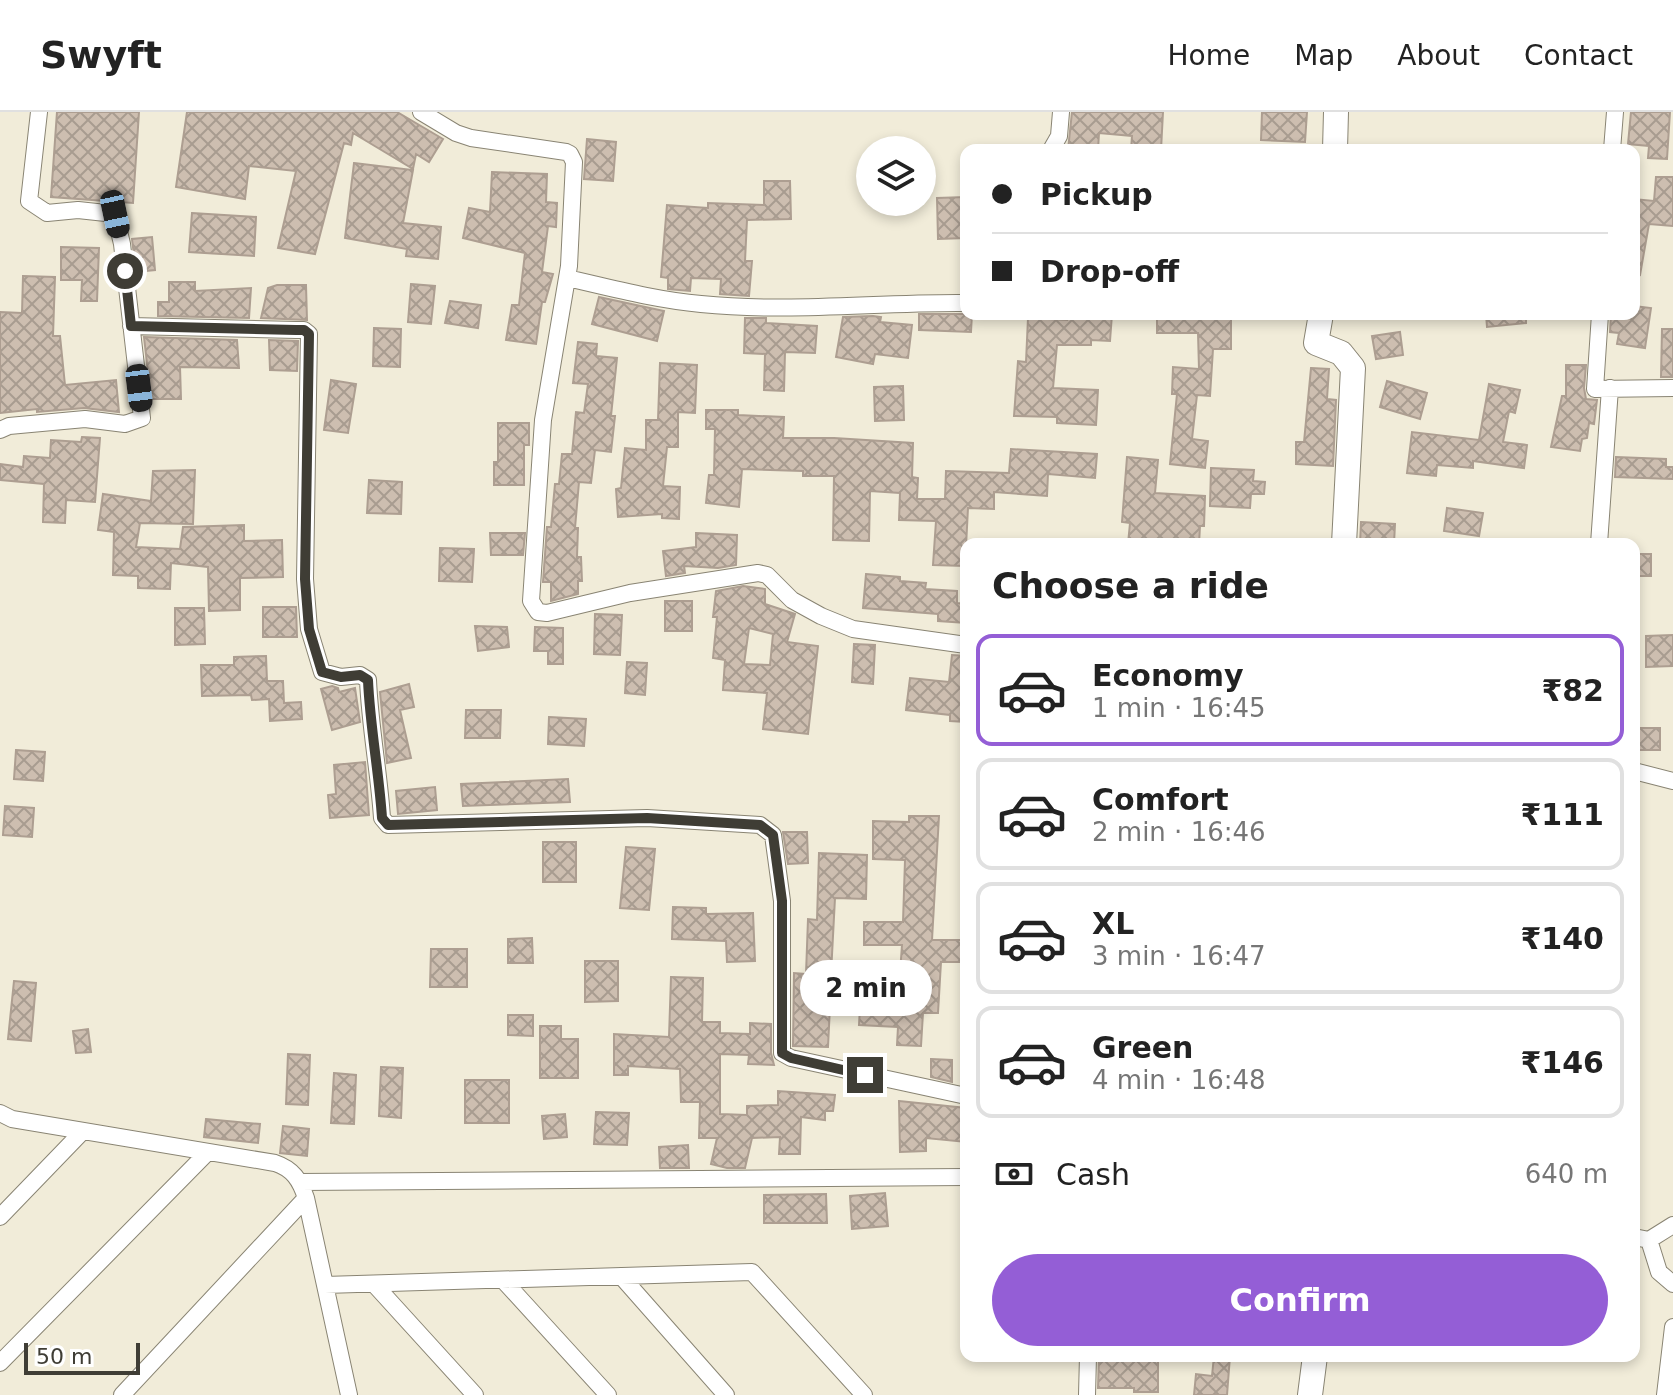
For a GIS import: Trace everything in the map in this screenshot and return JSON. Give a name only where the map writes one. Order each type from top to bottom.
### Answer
[{"type":"street","points":[[0,430],[9,426],[85,419],[125,424],[142,418],[122,244],[115,214],[78,210],[47,213],[29,201],[39,112]]},
{"type":"street","points":[[421,112],[456,133],[471,138],[570,154],[575,165],[567,278],[543,420],[531,601],[538,612],[547,613],[630,593],[758,573],[767,575],[792,600],[853,629],[960,644]]},
{"type":"street","points":[[1054,144],[1059,136],[1061,112]]},
{"type":"street","points":[[1335,144],[1336,112]]},
{"type":"street","points":[[1612,144],[1615,112]]},
{"type":"street","points":[[567,278],[717,306],[799,308],[960,303]]},
{"type":"street","points":[[1320,320],[1316,343],[1341,353],[1353,368],[1344,538]]},
{"type":"street","points":[[1600,320],[1595,389],[1673,388]]},
{"type":"street","points":[[131,326],[304,330],[309,334],[304,542],[309,629],[322,672],[341,677],[360,675],[368,680],[382,818],[388,825],[647,818],[760,825],[773,835],[782,901],[782,1053],[791,1058],[960,1095]]},
{"type":"street","points":[[1599,538],[1610,388]]},
{"type":"street","points":[[1640,773],[1673,781]]},
{"type":"street","points":[[0,1113],[12,1119],[275,1163],[289,1168],[303,1190],[349,1395]]},
{"type":"street","points":[[0,1217],[83,1131]]},
{"type":"street","points":[[0,1363],[208,1152]]},
{"type":"street","points":[[122,1395],[303,1190],[960,1177]]},
{"type":"street","points":[[1673,1225],[1642,1238],[1655,1252],[1659,1272],[1673,1284]]},
{"type":"street","points":[[325,1285],[752,1272],[864,1395]]},
{"type":"street","points":[[621,1276],[726,1395]]},
{"type":"street","points":[[503,1280],[608,1395]]},
{"type":"street","points":[[374,1284],[475,1395]]},
{"type":"street","points":[[1665,1395],[1673,1327]]},
{"type":"street","points":[[1087,1395],[1088,1362]]},
{"type":"street","points":[[1310,1395],[1314,1362]]},
{"type":"building","points":[[57,112],[139,112],[133,203],[51,197]]},
{"type":"building","points":[[187,112],[397,112],[443,139],[429,162],[416,154],[413,169],[353,133],[351,145],[344,143],[315,254],[278,248],[296,171],[249,166],[245,199],[176,187]]},
{"type":"building","points":[[1072,112],[1163,112],[1161,144],[1131,144],[1132,136],[1099,133],[1098,144],[1069,144]]},
{"type":"building","points":[[1262,112],[1307,112],[1305,142],[1261,140]]},
{"type":"building","points":[[1631,112],[1670,112],[1667,159],[1648,158],[1649,146],[1628,144]]},
{"type":"building","points":[[587,139],[616,142],[613,181],[584,179]]},
{"type":"building","points":[[354,163],[413,170],[403,223],[441,227],[438,259],[406,256],[407,249],[345,238]]},
{"type":"building","points":[[492,172],[547,174],[546,202],[557,203],[556,227],[548,226],[542,272],[553,274],[545,302],[542,302],[536,344],[506,340],[512,305],[519,305],[525,253],[463,238],[469,208],[490,212]]},
{"type":"building","points":[[1656,177],[1673,177],[1673,226],[1649,224],[1640,275],[1640,200],[1654,201]]},
{"type":"building","points":[[764,181],[790,181],[791,219],[747,220],[745,261],[752,261],[749,296],[720,294],[721,279],[691,278],[690,291],[668,289],[668,278],[661,277],[667,205],[708,208],[708,203],[764,205]]},
{"type":"building","points":[[960,197],[960,238],[938,239],[937,198]]},
{"type":"building","points":[[192,213],[256,217],[254,256],[189,252]]},
{"type":"building","points":[[152,237],[155,270],[136,272],[132,239]]},
{"type":"building","points":[[61,247],[99,248],[97,301],[81,301],[82,280],[61,280]]},
{"type":"building","points":[[23,276],[55,277],[53,336],[60,336],[65,385],[116,380],[119,412],[84,408],[0,413],[0,312],[22,313]]},
{"type":"building","points":[[169,282],[195,282],[195,291],[251,288],[249,318],[158,316],[158,302],[169,302]]},
{"type":"building","points":[[411,284],[435,286],[431,324],[408,322]]},
{"type":"building","points":[[306,285],[307,320],[261,318],[268,288]]},
{"type":"building","points":[[599,297],[664,311],[657,341],[592,324]]},
{"type":"building","points":[[450,301],[481,305],[478,328],[445,323]]},
{"type":"building","points":[[1640,307],[1651,308],[1645,348],[1617,344],[1619,333],[1610,332],[1611,320],[1640,320]]},
{"type":"building","points":[[919,314],[960,314],[960,320],[972,320],[971,332],[919,330]]},
{"type":"building","points":[[843,317],[881,317],[880,322],[912,325],[908,358],[875,354],[873,364],[836,357]]},
{"type":"building","points":[[745,318],[766,318],[766,323],[817,326],[815,353],[785,352],[784,391],[764,390],[765,354],[744,353]]},
{"type":"building","points":[[1028,320],[1112,320],[1110,341],[1091,340],[1091,345],[1057,345],[1053,388],[1098,390],[1096,425],[1057,423],[1057,417],[1014,416],[1018,361],[1026,362]]},
{"type":"building","points":[[1157,320],[1231,320],[1231,349],[1213,349],[1210,396],[1197,395],[1192,439],[1208,441],[1205,468],[1170,464],[1177,394],[1172,394],[1173,367],[1199,369],[1198,333],[1157,333]]},
{"type":"building","points":[[1486,320],[1526,320],[1526,323],[1487,327]]},
{"type":"building","points":[[374,328],[401,329],[400,367],[373,366]]},
{"type":"building","points":[[1662,329],[1673,329],[1673,377],[1661,377]]},
{"type":"building","points":[[1400,332],[1403,355],[1376,359],[1372,336]]},
{"type":"building","points":[[144,337],[237,340],[239,368],[180,367],[181,399],[151,399]]},
{"type":"building","points":[[269,340],[298,341],[297,371],[270,370]]},
{"type":"building","points":[[578,342],[597,344],[596,356],[617,358],[611,416],[615,416],[611,452],[595,450],[591,483],[579,482],[575,528],[578,528],[577,557],[581,557],[582,581],[578,581],[578,594],[551,601],[551,582],[543,582],[547,527],[551,527],[555,484],[559,484],[562,454],[572,454],[576,412],[584,413],[588,384],[573,383]]},
{"type":"building","points":[[660,363],[697,365],[695,413],[678,412],[678,447],[667,447],[663,486],[680,487],[679,519],[662,518],[662,514],[618,517],[616,489],[621,488],[625,448],[646,450],[646,420],[658,420]]},
{"type":"building","points":[[1566,365],[1586,365],[1586,399],[1597,400],[1594,424],[1589,423],[1587,438],[1582,439],[1580,451],[1551,447],[1562,396],[1566,396]]},
{"type":"building","points":[[1311,368],[1329,369],[1327,399],[1336,400],[1333,466],[1296,464],[1296,442],[1304,442]]},
{"type":"building","points":[[331,380],[356,384],[348,433],[324,430]]},
{"type":"building","points":[[1387,381],[1427,393],[1420,419],[1380,407]]},
{"type":"building","points":[[1489,384],[1520,390],[1515,413],[1509,411],[1503,442],[1527,445],[1524,468],[1473,461],[1473,468],[1437,465],[1436,476],[1407,473],[1412,432],[1479,440]]},
{"type":"building","points":[[903,386],[904,420],[875,421],[874,387]]},
{"type":"building","points":[[706,410],[738,410],[738,415],[784,417],[783,438],[913,443],[912,477],[918,478],[917,499],[945,499],[946,471],[1009,473],[1011,449],[1097,454],[1095,478],[1048,474],[1047,496],[994,492],[994,509],[968,508],[966,538],[960,538],[960,566],[933,565],[936,521],[899,520],[900,493],[870,491],[869,541],[833,540],[834,476],[803,476],[803,471],[742,469],[739,507],[706,503],[709,475],[714,475],[715,429],[706,429]]},
{"type":"building","points":[[498,423],[529,423],[529,445],[524,445],[524,485],[494,485],[494,462],[498,462]]},
{"type":"building","points":[[82,437],[100,438],[95,502],[66,500],[65,523],[43,522],[44,484],[0,480],[0,464],[23,467],[24,456],[50,458],[51,440],[81,442]]},
{"type":"building","points":[[1127,457],[1158,460],[1155,493],[1205,496],[1204,526],[1200,526],[1199,538],[1129,538],[1130,523],[1122,522]]},
{"type":"building","points":[[1616,457],[1666,459],[1666,467],[1673,467],[1673,479],[1615,477]]},
{"type":"building","points":[[1211,468],[1254,470],[1253,481],[1265,482],[1264,494],[1251,494],[1250,508],[1210,506]]},
{"type":"building","points":[[195,470],[193,524],[140,523],[136,547],[180,549],[183,527],[244,525],[244,541],[282,540],[283,577],[240,578],[240,610],[209,611],[208,567],[171,563],[170,589],[138,588],[138,576],[113,575],[114,532],[98,530],[103,494],[151,501],[153,471]]},
{"type":"building","points":[[369,480],[402,482],[401,514],[367,513]]},
{"type":"building","points":[[1447,508],[1483,513],[1479,536],[1444,531]]},
{"type":"building","points":[[1361,522],[1395,524],[1394,538],[1360,538]]},
{"type":"building","points":[[490,533],[525,533],[523,555],[491,555]]},
{"type":"building","points":[[696,533],[737,535],[736,565],[718,568],[684,566],[685,573],[666,576],[663,551],[696,547]]},
{"type":"building","points":[[440,548],[474,549],[472,582],[439,581]]},
{"type":"building","points":[[1640,554],[1651,554],[1651,576],[1640,576]]},
{"type":"building","points":[[866,574],[900,577],[900,581],[926,583],[925,589],[957,591],[960,623],[938,621],[938,614],[863,608]]},
{"type":"building","points":[[743,586],[765,589],[765,604],[795,614],[787,642],[818,646],[808,734],[763,729],[767,693],[723,690],[725,660],[713,658],[716,591]],"holes":[[[749,628],[773,634],[770,665],[744,664]]]},
{"type":"building","points":[[665,601],[692,601],[692,631],[665,631]]},
{"type":"building","points":[[263,607],[296,607],[297,637],[263,637]]},
{"type":"building","points":[[175,608],[204,608],[205,644],[175,645]]},
{"type":"building","points":[[595,614],[622,615],[620,655],[594,654]]},
{"type":"building","points":[[475,626],[507,627],[509,647],[478,651]]},
{"type":"building","points":[[535,627],[563,628],[563,664],[548,664],[548,651],[534,651]]},
{"type":"building","points":[[1673,635],[1673,666],[1646,667],[1646,636]]},
{"type":"building","points":[[854,644],[875,645],[873,684],[852,682]]},
{"type":"building","points":[[952,655],[960,656],[960,722],[950,721],[950,715],[906,710],[910,678],[949,682]]},
{"type":"building","points":[[266,656],[267,681],[283,681],[284,703],[301,702],[302,719],[270,721],[269,699],[252,700],[251,695],[202,696],[201,665],[234,665],[234,657]]},
{"type":"building","points":[[627,662],[647,663],[645,695],[625,693]]},
{"type":"building","points":[[409,684],[414,707],[400,710],[411,758],[387,763],[380,692]]},
{"type":"building","points":[[332,686],[339,692],[355,688],[360,722],[332,730],[321,689]]},
{"type":"building","points":[[466,710],[501,710],[500,738],[465,738]]},
{"type":"building","points":[[549,717],[586,719],[584,746],[548,744]]},
{"type":"building","points":[[1640,728],[1660,728],[1660,750],[1640,750]]},
{"type":"building","points":[[16,750],[45,752],[43,781],[14,779]]},
{"type":"building","points":[[365,762],[369,815],[330,818],[328,795],[336,794],[334,765]]},
{"type":"building","points":[[568,779],[570,802],[463,806],[461,784]]},
{"type":"building","points":[[435,787],[437,810],[398,814],[396,791]]},
{"type":"building","points":[[5,806],[34,808],[32,837],[3,835]]},
{"type":"building","points":[[909,816],[939,816],[932,940],[960,940],[960,962],[941,962],[938,1013],[923,1013],[921,1046],[897,1045],[898,1027],[859,1025],[860,1007],[830,1006],[828,1047],[793,1046],[794,973],[806,974],[808,919],[817,920],[819,853],[867,855],[866,899],[835,898],[831,974],[856,975],[855,985],[899,987],[902,945],[864,945],[864,922],[903,922],[905,860],[873,859],[873,821],[909,822]]},
{"type":"building","points":[[783,832],[807,832],[808,863],[788,864]]},
{"type":"building","points":[[543,842],[576,842],[576,882],[543,882]]},
{"type":"building","points":[[626,847],[655,849],[649,910],[620,908]]},
{"type":"building","points":[[673,907],[706,908],[706,914],[753,913],[755,961],[727,962],[726,941],[672,939]]},
{"type":"building","points":[[532,938],[533,963],[508,963],[508,939]]},
{"type":"building","points":[[431,949],[467,949],[467,987],[430,987]]},
{"type":"building","points":[[585,961],[618,961],[618,1001],[585,1002]]},
{"type":"building","points":[[671,977],[703,978],[702,1022],[720,1022],[720,1033],[750,1034],[750,1023],[771,1024],[774,1065],[748,1064],[749,1055],[720,1054],[720,1114],[747,1115],[747,1106],[778,1105],[778,1091],[835,1095],[833,1111],[825,1111],[825,1120],[801,1117],[800,1154],[779,1154],[780,1137],[752,1138],[745,1168],[711,1164],[717,1138],[699,1138],[700,1102],[681,1102],[680,1069],[628,1066],[628,1075],[614,1075],[614,1034],[669,1037]]},
{"type":"building","points":[[14,981],[36,983],[31,1041],[8,1039]]},
{"type":"building","points":[[508,1015],[533,1015],[533,1036],[508,1035]]},
{"type":"building","points":[[540,1026],[561,1026],[561,1039],[578,1039],[578,1078],[540,1078]]},
{"type":"building","points":[[88,1029],[91,1052],[76,1053],[73,1031]]},
{"type":"building","points":[[288,1054],[310,1055],[308,1105],[286,1104]]},
{"type":"building","points":[[931,1059],[952,1060],[952,1082],[931,1077]]},
{"type":"building","points":[[381,1067],[403,1068],[401,1118],[379,1116]]},
{"type":"building","points":[[334,1073],[356,1075],[354,1124],[331,1123]]},
{"type":"building","points":[[465,1080],[509,1080],[509,1123],[465,1123]]},
{"type":"building","points":[[899,1101],[960,1107],[960,1141],[926,1138],[926,1151],[900,1152]]},
{"type":"building","points":[[596,1112],[629,1113],[627,1145],[594,1144]]},
{"type":"building","points":[[565,1114],[567,1137],[544,1139],[542,1116]]},
{"type":"building","points":[[206,1119],[260,1124],[258,1143],[204,1137]]},
{"type":"building","points":[[283,1126],[309,1129],[307,1156],[280,1153]]},
{"type":"building","points":[[688,1145],[689,1168],[660,1168],[659,1147]]},
{"type":"building","points":[[885,1193],[888,1226],[852,1229],[850,1196]]},
{"type":"building","points":[[826,1194],[827,1223],[764,1223],[764,1195]]},
{"type":"building","points":[[1099,1362],[1158,1362],[1158,1392],[1098,1388]]},
{"type":"building","points":[[1213,1362],[1230,1362],[1227,1395],[1194,1395],[1196,1374],[1212,1376]]},
{"type":"route","points":[[125,271],[131,326],[304,330],[309,334],[311,356],[304,542],[309,629],[322,672],[341,677],[360,675],[368,680],[382,818],[388,825],[647,818],[760,825],[773,835],[782,901],[782,1053],[791,1058],[865,1075]]}]
